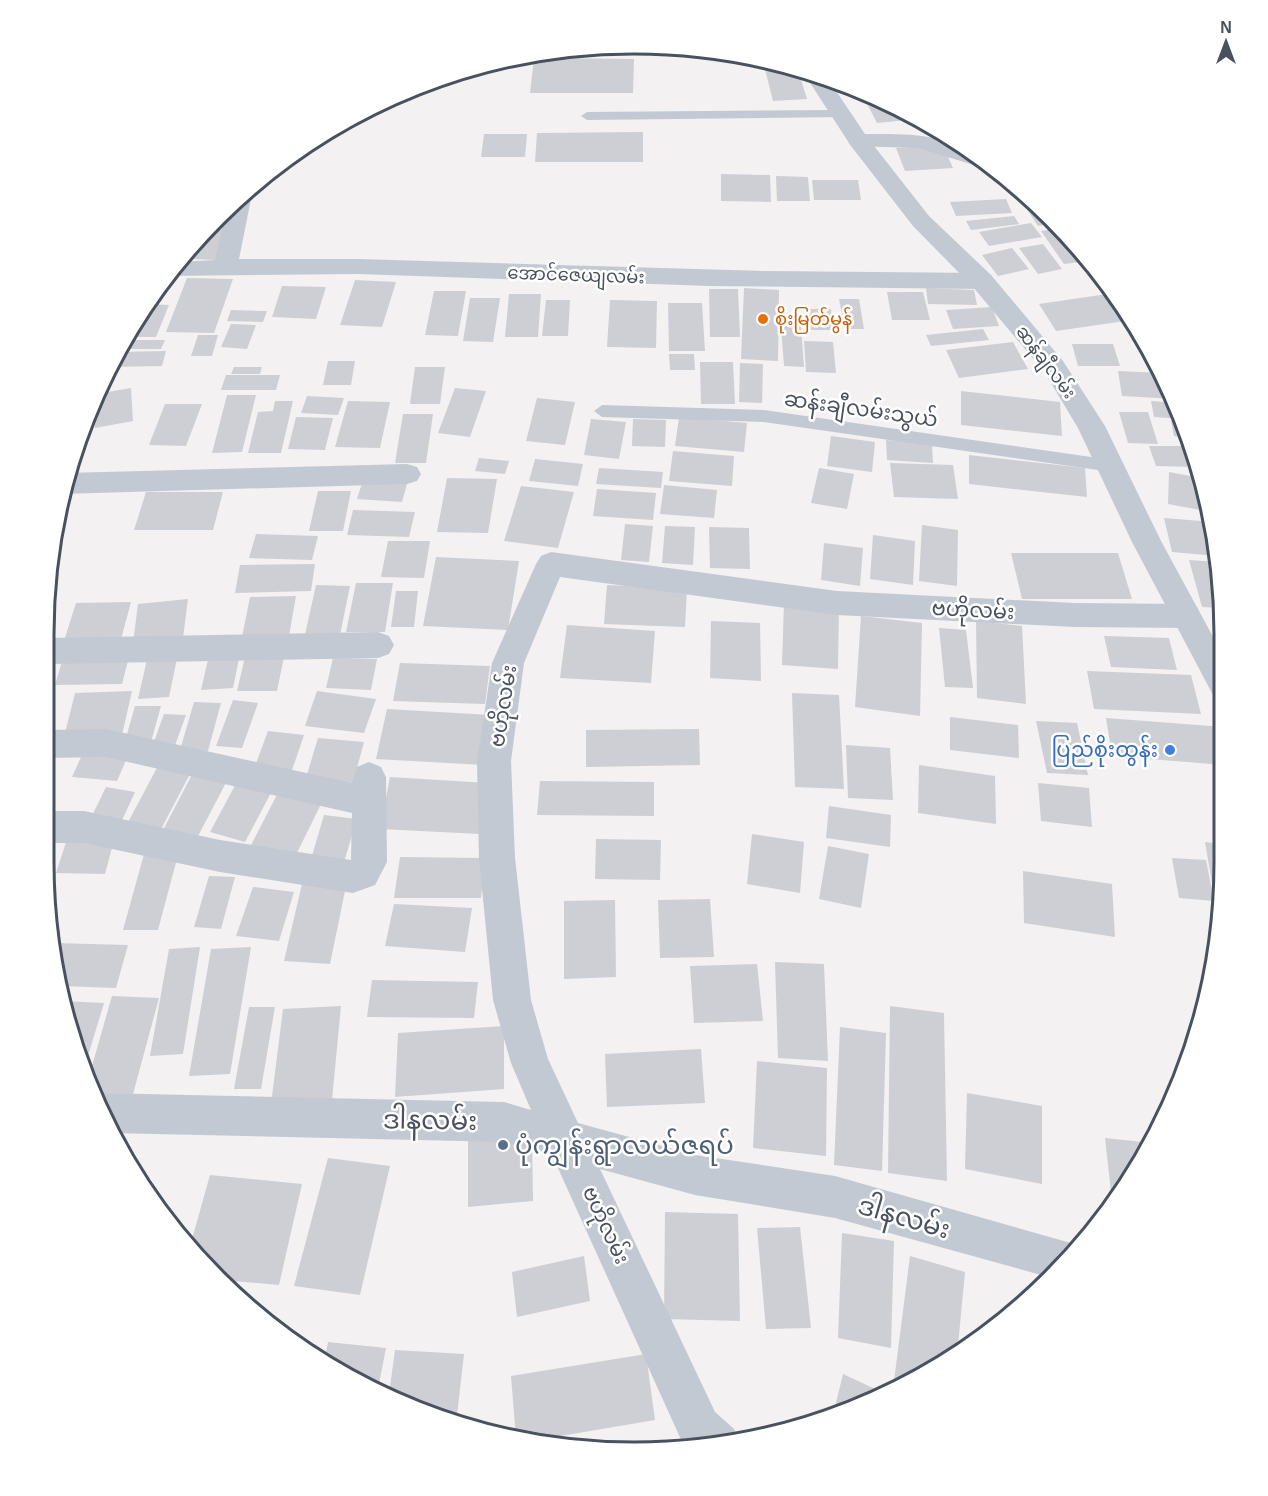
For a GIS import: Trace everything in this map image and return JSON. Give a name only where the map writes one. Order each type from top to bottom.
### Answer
[{"type":"street","name":"ဆန်ချီလမ်း","points":[[822,86],[859,141],[921,221],[982,281],[1054,366],[1112,466],[1147,542],[1214,668]]},
{"type":"street","points":[[859,141],[919,141],[958,153]]},
{"type":"street","points":[[226,266],[237,212]]},
{"type":"street","name":"အောင်ဇေယျလမ်း","points":[[184,269],[226,266],[339,266],[769,281],[982,281]]},
{"type":"street","points":[[74,484],[407,474]]},
{"type":"street","name":"ဗဟိုလမ်း","points":[[709,1437],[699,1428],[530,1063],[512,1000],[497,858],[494,761],[508,663],[551,564],[837,603],[1075,615],[1186,616]]},
{"type":"street","points":[[54,651],[378,645]]},
{"type":"street","points":[[54,744],[106,743],[302,785],[370,790],[369,862],[363,873],[353,877],[220,856],[84,827],[54,827]]},
{"type":"street","name":"ဒါနလမ်း","points":[[111,1113],[504,1122],[695,1174],[835,1197],[1057,1258]]},
{"type":"lane","points":[[586,116],[841,114]]},
{"type":"lane","name":"ဆန်းချီလမ်းသွယ်","points":[[602,411],[764,416],[1112,466]]},
{"type":"building","points":[[565,58],[634,59],[633,93],[530,93],[533,63]]},
{"type":"building","points":[[765,69],[801,79],[807,99],[773,101]]},
{"type":"building","points":[[867,103],[903,120],[877,123]]},
{"type":"building","points":[[643,132],[643,162],[535,162],[537,133]]},
{"type":"building","points":[[484,134],[527,134],[525,157],[481,157]]},
{"type":"building","points":[[943,145],[953,168],[905,171],[896,148]]},
{"type":"building","points":[[721,174],[770,175],[771,202],[721,201]]},
{"type":"building","points":[[776,176],[808,177],[810,201],[777,201]]},
{"type":"building","points":[[812,180],[858,180],[861,200],[814,200]]},
{"type":"building","points":[[1006,199],[1012,213],[956,216],[950,202]]},
{"type":"building","points":[[1027,208],[1045,225],[1038,226]]},
{"type":"building","points":[[1014,216],[1019,224],[971,230],[966,221]]},
{"type":"building","points":[[1031,223],[1042,237],[989,246],[979,232]]},
{"type":"building","points":[[219,229],[230,230],[219,260],[192,259]]},
{"type":"building","points":[[1049,230],[1078,262],[1064,264],[1041,231]]},
{"type":"building","points":[[1043,244],[1062,269],[1038,274],[1019,248]]},
{"type":"building","points":[[1012,248],[1029,269],[998,276],[982,255]]},
{"type":"building","points":[[187,278],[233,279],[214,333],[166,332]]},
{"type":"building","points":[[355,280],[396,282],[382,327],[340,325]]},
{"type":"building","points":[[282,286],[326,287],[316,319],[272,317]]},
{"type":"building","points":[[744,288],[779,290],[778,361],[741,359]]},
{"type":"building","points":[[926,288],[974,290],[977,305],[928,304]]},
{"type":"building","points":[[709,289],[738,289],[740,337],[710,337]]},
{"type":"building","points":[[434,291],[466,291],[458,336],[425,335]]},
{"type":"building","points":[[887,292],[923,292],[930,320],[892,320]]},
{"type":"building","points":[[509,294],[541,294],[538,337],[505,337]]},
{"type":"building","points":[[1104,295],[1122,321],[1056,331],[1039,304]]},
{"type":"building","points":[[470,298],[500,298],[493,342],[463,341]]},
{"type":"building","points":[[839,299],[859,299],[864,329],[845,329]]},
{"type":"building","points":[[546,300],[570,300],[568,336],[542,336]]},
{"type":"building","points":[[610,300],[657,301],[656,348],[607,347]]},
{"type":"building","points":[[668,303],[702,303],[705,351],[669,351]]},
{"type":"building","points":[[157,304],[169,305],[156,337],[136,337]]},
{"type":"building","points":[[992,307],[999,326],[953,329],[946,310]]},
{"type":"building","points":[[808,309],[831,309],[832,330],[809,330]]},
{"type":"building","points":[[231,310],[267,311],[263,322],[227,321]]},
{"type":"building","points":[[231,324],[256,325],[247,349],[221,347]]},
{"type":"building","points":[[781,326],[801,326],[804,367],[784,366]]},
{"type":"building","points":[[983,329],[989,340],[931,346],[926,335]]},
{"type":"building","points":[[198,335],[218,335],[212,356],[191,356]]},
{"type":"building","points":[[134,340],[165,340],[161,349],[129,349]]},
{"type":"building","points":[[804,341],[833,342],[836,373],[806,372]]},
{"type":"building","points":[[1013,342],[1028,369],[959,378],[946,350]]},
{"type":"building","points":[[1072,344],[1113,344],[1120,366],[1078,366]]},
{"type":"building","points":[[166,351],[162,366],[120,367],[128,352]]},
{"type":"building","points":[[669,354],[694,354],[695,370],[670,370]]},
{"type":"building","points":[[328,361],[355,361],[351,385],[323,385]]},
{"type":"building","points":[[700,362],[733,362],[735,404],[701,404]]},
{"type":"building","points":[[740,363],[763,364],[762,403],[739,402]]},
{"type":"building","points":[[234,367],[262,367],[260,374],[231,374]]},
{"type":"building","points":[[415,367],[445,367],[440,404],[410,404]]},
{"type":"building","points":[[1118,371],[1152,373],[1164,398],[1122,396]]},
{"type":"building","points":[[226,375],[280,375],[276,390],[221,390]]},
{"type":"building","points":[[131,388],[133,421],[95,428],[95,421],[107,392]]},
{"type":"building","points":[[455,388],[486,391],[470,437],[438,433]]},
{"type":"building","points":[[961,391],[1060,402],[1062,436],[961,425]]},
{"type":"building","points":[[227,395],[256,395],[242,452],[212,453]]},
{"type":"building","points":[[307,396],[344,398],[338,415],[301,413]]},
{"type":"building","points":[[537,398],[575,402],[565,445],[526,441]]},
{"type":"building","points":[[275,401],[293,401],[281,453],[248,453],[258,412],[273,411]]},
{"type":"building","points":[[348,401],[390,402],[380,448],[335,447]]},
{"type":"building","points":[[1151,401],[1165,402],[1172,418],[1154,417]]},
{"type":"building","points":[[165,404],[202,404],[186,446],[149,445]]},
{"type":"building","points":[[1119,412],[1148,412],[1158,444],[1128,443]]},
{"type":"building","points":[[403,414],[433,414],[426,463],[395,463]]},
{"type":"building","points":[[296,417],[333,418],[325,450],[288,449]]},
{"type":"building","points":[[679,417],[747,423],[744,452],[675,446]]},
{"type":"building","points":[[591,419],[626,422],[619,459],[584,455]]},
{"type":"building","points":[[633,419],[666,420],[665,447],[632,446]]},
{"type":"building","points":[[1171,421],[1173,421],[1179,437],[1174,436]]},
{"type":"building","points":[[831,436],[875,442],[872,472],[827,466]]},
{"type":"building","points":[[886,440],[932,443],[933,463],[887,460]]},
{"type":"building","points":[[1149,446],[1182,446],[1189,467],[1156,466]]},
{"type":"building","points":[[673,451],[734,456],[732,486],[669,481]]},
{"type":"building","points":[[969,455],[1085,468],[1087,497],[969,484]]},
{"type":"building","points":[[479,458],[509,461],[505,474],[475,471]]},
{"type":"building","points":[[535,459],[583,464],[578,486],[529,481]]},
{"type":"building","points":[[890,463],[953,465],[958,499],[894,497]]},
{"type":"building","points":[[599,468],[663,472],[661,488],[596,484]]},
{"type":"building","points":[[819,468],[854,474],[847,509],[811,503]]},
{"type":"building","points":[[1169,472],[1192,476],[1200,510],[1168,504]]},
{"type":"building","points":[[447,478],[497,479],[488,533],[437,532]]},
{"type":"building","points":[[363,480],[407,484],[402,502],[357,499]]},
{"type":"building","points":[[664,485],[717,490],[714,518],[660,514]]},
{"type":"building","points":[[521,486],[574,492],[558,548],[504,541]]},
{"type":"building","points":[[597,489],[656,493],[653,520],[593,516]]},
{"type":"building","points":[[318,491],[351,491],[343,531],[309,531]]},
{"type":"building","points":[[146,492],[223,492],[213,530],[134,530]]},
{"type":"building","points":[[353,510],[415,512],[409,537],[347,535]]},
{"type":"building","points":[[1164,518],[1203,521],[1209,555],[1172,552]]},
{"type":"building","points":[[625,524],[653,526],[649,562],[621,560]]},
{"type":"building","points":[[922,525],[958,530],[957,586],[919,581]]},
{"type":"building","points":[[665,526],[695,527],[693,565],[662,563]]},
{"type":"building","points":[[709,527],[749,528],[750,569],[710,568]]},
{"type":"building","points":[[256,534],[318,536],[312,560],[249,558]]},
{"type":"building","points":[[873,535],[915,541],[913,585],[870,579]]},
{"type":"building","points":[[388,541],[430,541],[424,578],[381,577]]},
{"type":"building","points":[[824,543],[863,548],[860,586],[821,580]]},
{"type":"building","points":[[1011,553],[1118,553],[1132,599],[1022,599]]},
{"type":"building","points":[[436,557],[519,561],[508,630],[423,626]]},
{"type":"building","points":[[1189,560],[1209,561],[1213,608],[1202,607]]},
{"type":"building","points":[[315,564],[311,591],[235,593],[240,565]]},
{"type":"building","points":[[356,583],[393,583],[385,632],[346,632]]},
{"type":"building","points":[[316,585],[350,586],[339,640],[304,639]]},
{"type":"building","points":[[607,585],[687,589],[685,627],[604,624]]},
{"type":"building","points":[[396,591],[418,591],[414,627],[391,627]]},
{"type":"building","points":[[296,596],[289,636],[242,637],[250,597]]},
{"type":"building","points":[[188,599],[183,638],[133,643],[138,604]]},
{"type":"building","points":[[131,602],[120,643],[63,644],[76,603]]},
{"type":"building","points":[[784,602],[839,606],[838,669],[782,665]]},
{"type":"building","points":[[861,616],[922,623],[920,716],[855,707]]},
{"type":"building","points":[[711,621],[760,623],[761,681],[710,678]]},
{"type":"building","points":[[976,621],[1022,626],[1026,704],[977,698]]},
{"type":"building","points":[[567,625],[655,631],[651,683],[560,678]]},
{"type":"building","points":[[939,628],[966,630],[973,688],[945,687]]},
{"type":"building","points":[[1104,636],[1169,638],[1177,670],[1111,667]]},
{"type":"building","points":[[178,654],[169,697],[138,699],[148,655]]},
{"type":"building","points":[[240,654],[233,688],[201,690],[209,655]]},
{"type":"building","points":[[129,657],[122,684],[55,685],[63,658]]},
{"type":"building","points":[[245,657],[284,657],[277,691],[237,691]]},
{"type":"building","points":[[333,658],[377,659],[371,690],[326,688]]},
{"type":"building","points":[[400,663],[490,666],[485,704],[393,701]]},
{"type":"building","points":[[1087,671],[1191,675],[1201,714],[1094,709]]},
{"type":"building","points":[[132,691],[122,735],[64,737],[75,693]]},
{"type":"building","points":[[317,691],[376,699],[364,733],[305,726]]},
{"type":"building","points":[[792,693],[839,695],[844,789],[795,787]]},
{"type":"building","points":[[233,700],[258,703],[242,748],[216,746]]},
{"type":"building","points":[[194,702],[221,703],[208,751],[180,750]]},
{"type":"building","points":[[135,706],[161,706],[151,742],[125,741]]},
{"type":"building","points":[[387,709],[491,715],[483,765],[376,759]]},
{"type":"building","points":[[164,714],[186,715],[174,748],[152,747]]},
{"type":"building","points":[[950,717],[1018,725],[1019,758],[950,750]]},
{"type":"building","points":[[1106,718],[1214,726],[1214,764],[1112,756]]},
{"type":"building","points":[[1036,721],[1077,723],[1088,775],[1047,773]]},
{"type":"building","points":[[699,729],[700,765],[586,767],[586,730]]},
{"type":"building","points":[[268,731],[304,735],[291,773],[254,769]]},
{"type":"building","points":[[318,738],[364,742],[353,783],[306,778]]},
{"type":"building","points":[[846,745],[890,748],[893,800],[848,798]]},
{"type":"building","points":[[86,746],[130,751],[117,781],[72,777]]},
{"type":"building","points":[[159,764],[191,772],[159,833],[126,826]]},
{"type":"building","points":[[919,765],[995,776],[996,824],[918,813]]},
{"type":"building","points":[[196,767],[230,775],[196,840],[162,832]]},
{"type":"building","points":[[390,777],[488,783],[480,834],[380,829]]},
{"type":"building","points":[[239,778],[274,787],[245,842],[210,832]]},
{"type":"building","points":[[540,781],[654,782],[654,816],[537,815]]},
{"type":"building","points":[[1038,783],[1089,788],[1092,827],[1041,821]]},
{"type":"building","points":[[106,787],[135,792],[119,827],[89,822]]},
{"type":"building","points":[[281,787],[324,798],[292,863],[248,851]]},
{"type":"building","points":[[829,806],[891,815],[890,847],[826,838]]},
{"type":"building","points":[[324,815],[357,819],[344,862],[311,859]]},
{"type":"building","points":[[752,834],[804,842],[800,893],[747,884]]},
{"type":"building","points":[[67,839],[114,840],[105,874],[56,873]]},
{"type":"building","points":[[596,839],[661,840],[660,880],[595,879]]},
{"type":"building","points":[[1205,842],[1214,843],[1213,891]]},
{"type":"building","points":[[828,846],[869,854],[861,908],[819,899]]},
{"type":"building","points":[[144,854],[178,855],[158,930],[123,930]]},
{"type":"building","points":[[400,857],[485,858],[481,898],[394,898]]},
{"type":"building","points":[[1172,858],[1206,860],[1213,901],[1179,898]]},
{"type":"building","points":[[1023,871],[1112,884],[1115,937],[1024,923]]},
{"type":"building","points":[[209,876],[235,877],[221,929],[194,927]]},
{"type":"building","points":[[302,884],[346,886],[330,964],[284,961]]},
{"type":"building","points":[[253,887],[294,892],[279,941],[236,936]]},
{"type":"building","points":[[710,899],[714,957],[660,958],[658,900]]},
{"type":"building","points":[[615,900],[616,977],[564,979],[564,901]]},
{"type":"building","points":[[394,904],[472,908],[465,952],[385,946]]},
{"type":"building","points":[[60,943],[128,945],[116,988],[68,986]]},
{"type":"building","points":[[200,947],[183,1054],[150,1056],[169,949]]},
{"type":"building","points":[[251,947],[230,1074],[189,1076],[211,949]]},
{"type":"building","points":[[775,962],[824,964],[828,1061],[778,1058]]},
{"type":"building","points":[[757,964],[763,1021],[694,1023],[690,966]]},
{"type":"building","points":[[372,980],[478,982],[474,1018],[367,1017]]},
{"type":"building","points":[[112,996],[159,998],[133,1094],[102,1093],[92,1067]]},
{"type":"building","points":[[71,1001],[104,1003],[88,1056]]},
{"type":"building","points":[[341,1006],[332,1100],[271,1104],[283,1009]]},
{"type":"building","points":[[890,1006],[944,1013],[947,1181],[888,1173]]},
{"type":"building","points":[[249,1007],[275,1007],[261,1089],[234,1089]]},
{"type":"building","points":[[504,1026],[504,1089],[395,1097],[398,1033]]},
{"type":"building","points":[[840,1027],[886,1033],[882,1171],[834,1165]]},
{"type":"building","points":[[701,1049],[705,1103],[607,1107],[605,1054]]},
{"type":"building","points":[[757,1061],[827,1068],[826,1156],[753,1148]]},
{"type":"building","points":[[967,1093],[1042,1106],[1042,1184],[965,1169]]},
{"type":"building","points":[[532,1130],[533,1201],[468,1207],[468,1135]]},
{"type":"building","points":[[1105,1138],[1142,1142],[1136,1152],[1111,1191]]},
{"type":"building","points":[[328,1158],[390,1166],[360,1295],[294,1286]]},
{"type":"building","points":[[210,1175],[302,1184],[279,1285],[234,1281],[193,1237]]},
{"type":"building","points":[[665,1212],[738,1214],[740,1321],[664,1319]]},
{"type":"building","points":[[800,1227],[811,1328],[766,1329],[757,1228]]},
{"type":"building","points":[[842,1233],[894,1241],[891,1348],[838,1338]]},
{"type":"building","points":[[584,1256],[590,1301],[517,1317],[512,1272]]},
{"type":"building","points":[[910,1256],[965,1272],[958,1342],[894,1380]]},
{"type":"building","points":[[328,1342],[386,1348],[379,1383],[344,1364],[326,1353]]},
{"type":"building","points":[[395,1350],[464,1354],[457,1414],[390,1388]]},
{"type":"building","points":[[646,1354],[655,1420],[556,1437],[515,1430],[511,1376]]},
{"type":"building","points":[[843,1374],[875,1389],[856,1398],[835,1405]]},
{"type":"place","name":"စိုးမြတ်မွန်","points":[[763,319]]},
{"type":"place","name":"ပြည်စိုးထွန်း","points":[[1170,750]]},
{"type":"place","name":"ပုံကျွန်းရွာလယ်ဇရပ်","points":[[503,1145]]}]
